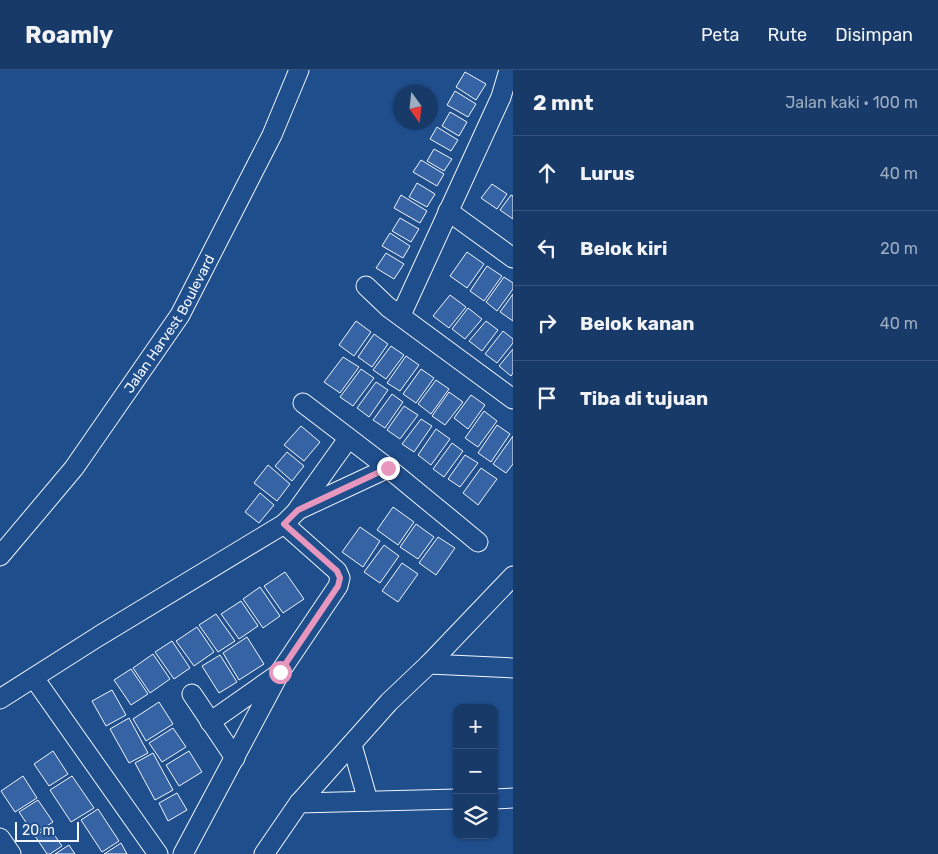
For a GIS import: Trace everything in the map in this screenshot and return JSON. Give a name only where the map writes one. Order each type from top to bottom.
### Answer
[{"type":"street","name":"Jalan Harvest Boulevard","points":[[0,556],[74,468],[180,315],[272,135],[299,70]]},
{"type":"street","points":[[401,314],[448,211],[507,101],[509,70]]},
{"type":"street","points":[[448,211],[513,258]]},
{"type":"street","points":[[366,286],[388,306],[513,399]]},
{"type":"street","points":[[303,403],[388,468],[478,542]]},
{"type":"street","points":[[0,699],[99,636],[284,524],[298,510],[348,438]]},
{"type":"street","points":[[298,510],[388,468]]},
{"type":"street","points":[[183,854],[280,672],[338,586],[340,578],[337,571],[284,524]]},
{"type":"street","points":[[264,854],[299,803],[389,702],[429,664],[513,576]]},
{"type":"street","points":[[429,664],[513,668]]},
{"type":"street","points":[[210,722],[280,672]]},
{"type":"street","points":[[34,678],[158,854]]},
{"type":"street","points":[[192,694],[235,758]]},
{"type":"street","points":[[352,745],[368,801]]},
{"type":"street","points":[[498,799],[513,798]]},
{"type":"street","points":[[299,803],[453,800]]},
{"type":"street","points":[[0,838],[11,854]]},
{"type":"building","points":[[465,72],[486,84],[476,100],[456,87]]},
{"type":"building","points":[[455,91],[476,104],[468,117],[447,105]]},
{"type":"building","points":[[450,112],[467,122],[459,136],[442,126]]},
{"type":"building","points":[[438,128],[458,140],[451,151],[430,139]]},
{"type":"building","points":[[434,149],[452,159],[444,171],[427,161]]},
{"type":"building","points":[[421,160],[444,174],[437,186],[413,172]]},
{"type":"building","points":[[417,183],[435,194],[427,207],[409,197]]},
{"type":"building","points":[[492,184],[507,194],[497,209],[481,198]]},
{"type":"building","points":[[401,195],[427,211],[420,223],[394,208]]},
{"type":"building","points":[[511,195],[513,196],[513,219],[500,210]]},
{"type":"building","points":[[400,218],[419,229],[411,242],[392,231]]},
{"type":"building","points":[[390,233],[410,246],[403,258],[382,246]]},
{"type":"building","points":[[467,252],[484,264],[467,288],[450,276]]},
{"type":"building","points":[[386,253],[404,264],[394,279],[376,268]]},
{"type":"building","points":[[487,266],[502,276],[484,301],[470,291]]},
{"type":"building","points":[[504,277],[513,283],[513,289],[497,311],[486,302]]},
{"type":"building","points":[[513,294],[513,321],[500,312]]},
{"type":"building","points":[[450,295],[466,307],[449,328],[433,316]]},
{"type":"building","points":[[468,308],[482,319],[465,339],[452,329]]},
{"type":"building","points":[[356,321],[371,332],[354,356],[339,345]]},
{"type":"building","points":[[486,321],[498,330],[482,351],[469,341]]},
{"type":"building","points":[[503,331],[513,339],[513,343],[497,363],[485,354]]},
{"type":"building","points":[[374,334],[388,344],[372,367],[358,357]]},
{"type":"building","points":[[391,346],[404,355],[386,379],[373,370]]},
{"type":"building","points":[[513,349],[513,373],[511,376],[499,366]]},
{"type":"building","points":[[406,356],[419,365],[400,391],[387,383]]},
{"type":"building","points":[[343,357],[359,367],[340,393],[324,382]]},
{"type":"building","points":[[361,369],[374,378],[353,406],[340,397]]},
{"type":"building","points":[[421,369],[434,378],[416,403],[403,394]]},
{"type":"building","points":[[436,380],[449,389],[431,414],[418,404]]},
{"type":"building","points":[[376,382],[388,390],[369,417],[357,408]]},
{"type":"building","points":[[449,392],[463,402],[445,425],[432,416]]},
{"type":"building","points":[[392,394],[403,402],[385,428],[373,420]]},
{"type":"building","points":[[471,395],[485,405],[468,429],[454,418]]},
{"type":"building","points":[[404,406],[418,415],[400,439],[387,430]]},
{"type":"building","points":[[484,411],[497,421],[478,447],[465,438]]},
{"type":"building","points":[[421,419],[432,426],[414,452],[402,444]]},
{"type":"building","points":[[497,425],[510,434],[491,462],[478,453]]},
{"type":"building","points":[[301,426],[320,442],[304,461],[284,445]]},
{"type":"building","points":[[436,429],[450,439],[431,465],[418,455]]},
{"type":"building","points":[[513,436],[513,464],[506,473],[493,464]]},
{"type":"building","points":[[452,443],[463,451],[444,477],[433,469]]},
{"type":"building","points":[[287,452],[304,466],[292,481],[275,466]]},
{"type":"building","points":[[465,455],[478,463],[460,487],[448,479]]},
{"type":"building","points":[[268,465],[290,484],[277,501],[254,483]]},
{"type":"building","points":[[481,468],[497,479],[478,505],[463,493]]},
{"type":"building","points":[[260,493],[274,505],[259,523],[245,512]]},
{"type":"building","points":[[393,507],[414,522],[398,545],[377,530]]},
{"type":"building","points":[[416,524],[434,537],[418,559],[400,547]]},
{"type":"building","points":[[360,527],[380,541],[363,567],[342,552]]},
{"type":"building","points":[[438,537],[455,548],[436,575],[419,563]]},
{"type":"building","points":[[384,545],[399,556],[380,583],[364,572]]},
{"type":"building","points":[[402,563],[418,574],[398,602],[382,591]]},
{"type":"building","points":[[285,572],[304,599],[283,613],[264,586]]},
{"type":"building","points":[[260,587],[280,616],[263,628],[243,599]]},
{"type":"building","points":[[241,601],[258,626],[239,639],[221,614]]},
{"type":"building","points":[[216,614],[235,641],[218,652],[199,625]]},
{"type":"building","points":[[197,627],[214,652],[194,666],[176,641]]},
{"type":"building","points":[[247,637],[264,664],[239,680],[223,653]]},
{"type":"building","points":[[172,641],[190,668],[174,679],[155,652]]},
{"type":"building","points":[[153,654],[170,679],[150,693],[133,668]]},
{"type":"building","points":[[220,655],[237,682],[219,693],[202,666]]},
{"type":"building","points":[[131,669],[148,694],[131,705],[114,680]]},
{"type":"building","points":[[112,690],[126,715],[106,726],[92,701]]},
{"type":"building","points":[[159,702],[173,724],[146,741],[133,719]]},
{"type":"building","points":[[129,718],[148,753],[129,763],[110,729]]},
{"type":"building","points":[[173,728],[186,747],[162,762],[149,743]]},
{"type":"building","points":[[53,751],[68,774],[49,786],[34,764]]},
{"type":"building","points":[[189,751],[202,772],[179,786],[166,765]]},
{"type":"building","points":[[153,753],[173,790],[155,800],[135,763]]},
{"type":"building","points":[[23,776],[37,798],[15,812],[1,791]]},
{"type":"building","points":[[72,776],[94,808],[71,822],[50,790]]},
{"type":"building","points":[[177,793],[187,810],[168,821],[159,803]]},
{"type":"building","points":[[38,800],[53,822],[34,834],[19,812]]},
{"type":"building","points":[[98,809],[119,841],[102,852],[81,820]]},
{"type":"building","points":[[49,827],[62,846],[47,854],[35,836]]},
{"type":"building","points":[[121,843],[127,854],[104,854]]},
{"type":"building","points":[[69,845],[75,854],[55,854]]},
{"type":"route","points":[[280,672],[338,586],[340,578],[337,571],[284,524],[298,510],[388,468]]}]
